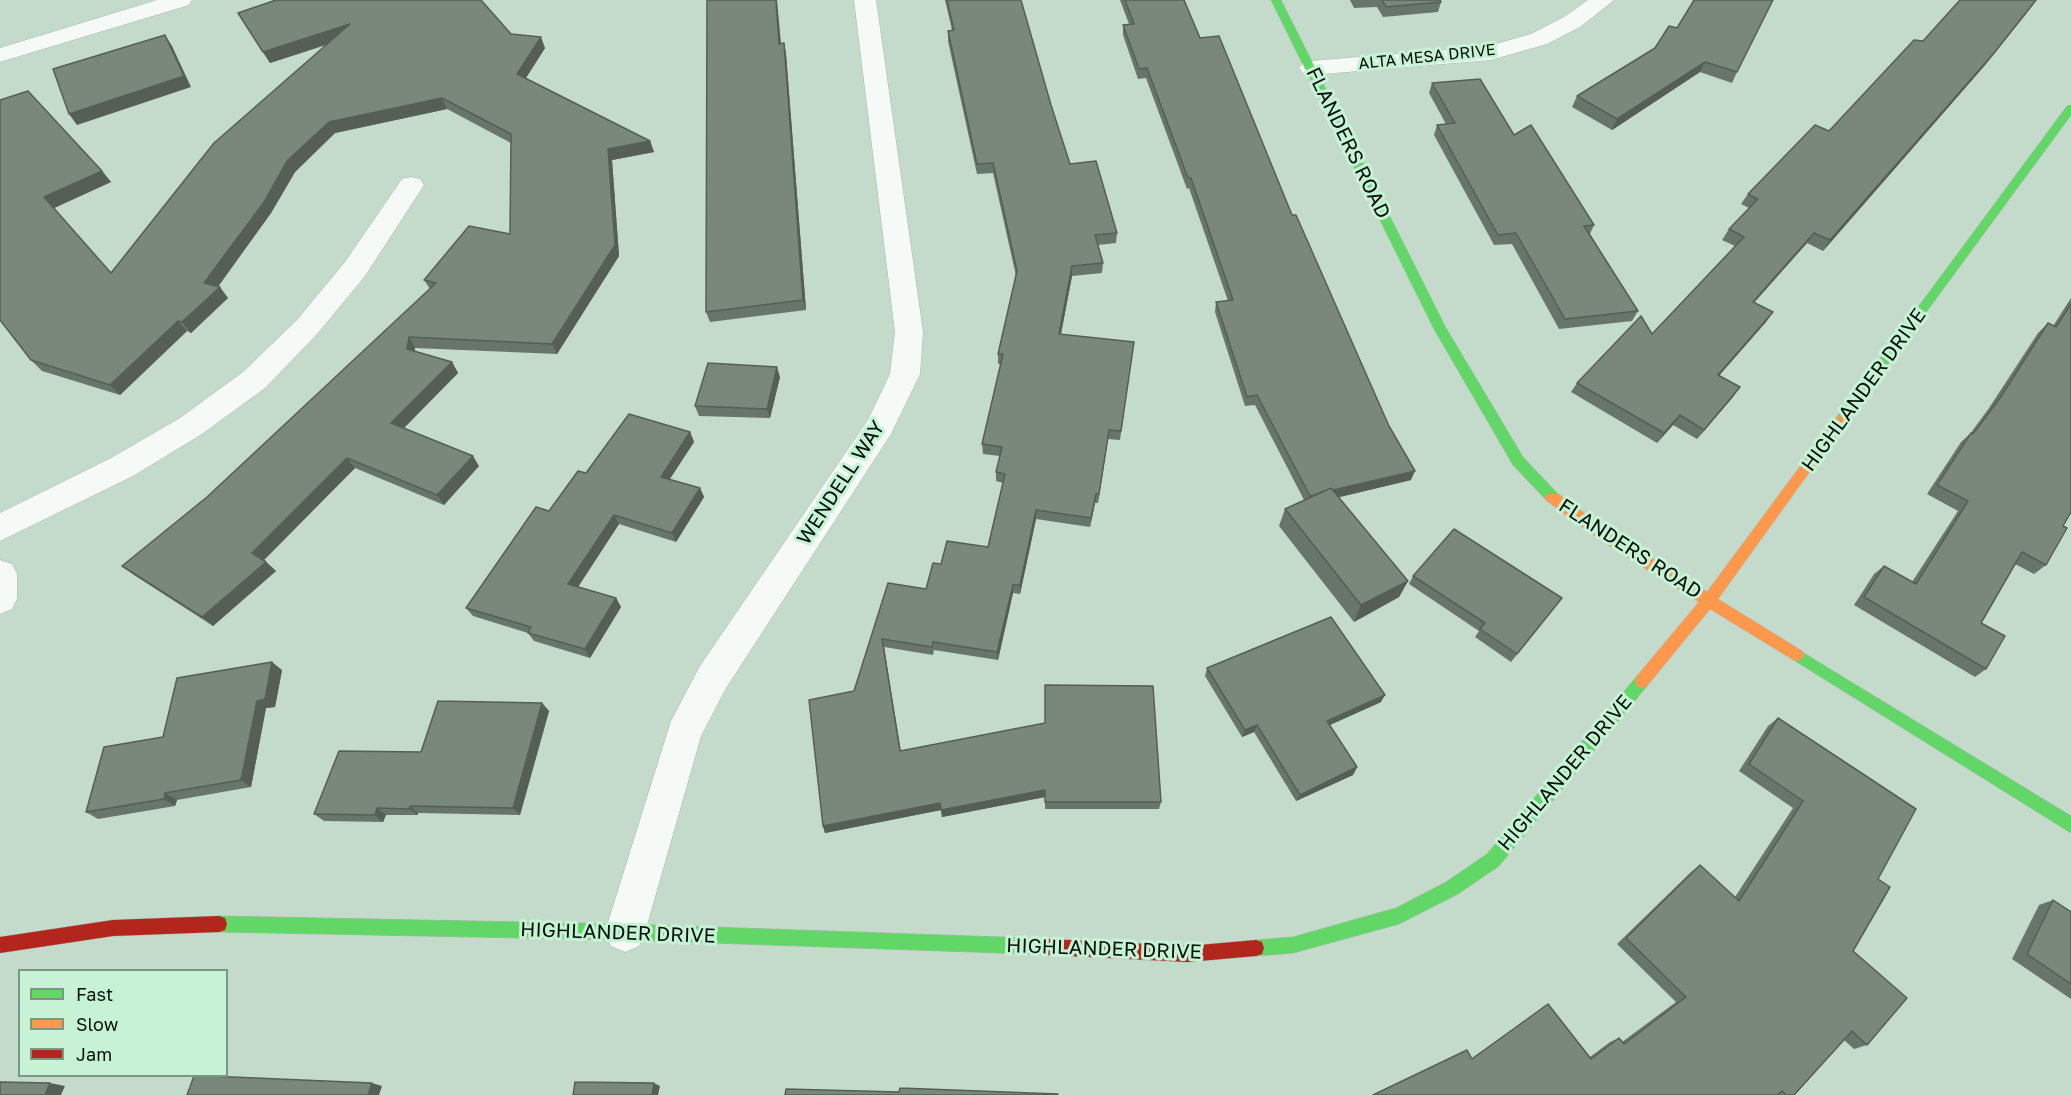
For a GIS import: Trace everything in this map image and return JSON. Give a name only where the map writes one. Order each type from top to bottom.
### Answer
[{"type":"street","points":[[0,55],[181,0]]},
{"type":"street","name":"WENDELL WAY","points":[[624,932],[684,733],[713,677],[880,426],[905,374],[909,332],[865,0]]},
{"type":"street","name":"FLANDERS ROAD","points":[[1276,0],[1440,329],[1518,461],[1551,496],[1709,600],[2071,825]]},
{"type":"street","name":"ALTA MESA DRIVE","points":[[1311,68],[1491,53],[1539,39],[1572,22],[1603,0]]},
{"type":"street","name":"HIGHLANDER DRIVE","points":[[0,945],[113,928],[232,923],[624,932],[1057,947],[1188,954],[1293,945],[1399,916],[1452,888],[1493,860],[1709,600],[2071,108]]},
{"type":"street","points":[[0,528],[122,467],[191,426],[254,380],[307,327],[355,269],[411,185]]},
{"type":"street","points":[[0,574],[0,599]]},
{"type":"building","points":[[276,0],[481,0],[511,34],[541,37],[517,74],[650,141],[608,149],[615,245],[552,344],[409,337],[407,349],[452,362],[391,423],[473,456],[437,495],[347,458],[252,553],[266,562],[202,617],[122,566],[207,497],[436,283],[424,280],[469,226],[510,234],[511,134],[442,98],[329,122],[287,161],[264,202],[204,283],[220,287],[182,322],[178,321],[110,385],[31,360],[0,320],[0,100],[28,91],[102,171],[44,197],[111,273],[214,143],[350,24],[263,52],[238,13]]},
{"type":"building","points":[[707,0],[776,0],[779,44],[784,43],[803,300],[706,312]]},
{"type":"building","points":[[947,0],[1021,0],[1070,164],[1096,161],[1117,233],[1095,235],[1103,263],[1072,266],[1059,334],[1134,342],[1121,431],[1109,430],[1099,494],[1096,494],[1091,518],[1036,510],[1020,585],[1013,585],[997,652],[933,642],[932,647],[882,639],[900,751],[1045,723],[1045,685],[1153,686],[1161,802],[1045,802],[1045,790],[941,810],[940,803],[823,826],[809,700],[854,691],[888,583],[926,589],[933,563],[941,564],[947,541],[988,547],[1005,474],[996,472],[1002,447],[982,444],[1003,354],[998,354],[1017,271],[993,163],[977,164],[948,31],[954,30]]},
{"type":"building","points":[[1125,0],[1184,0],[1200,38],[1219,36],[1292,215],[1296,215],[1389,426],[1415,471],[1333,490],[1331,488],[1310,496],[1257,395],[1247,397],[1216,302],[1233,300],[1191,178],[1188,178],[1147,68],[1139,69],[1123,25],[1134,24]]},
{"type":"building","points":[[1382,0],[1440,0],[1441,2],[1386,7]]},
{"type":"building","points":[[1694,0],[1773,0],[1737,72],[1705,62],[1617,119],[1577,96],[1655,48],[1669,26],[1677,28]]},
{"type":"building","points":[[1960,0],[2036,0],[1994,53],[1830,240],[1814,233],[1753,302],[1773,312],[1718,375],[1740,387],[1704,430],[1680,415],[1664,433],[1577,383],[1641,316],[1652,334],[1744,237],[1729,229],[1758,199],[1748,194],[1815,125],[1829,131],[1914,40],[1923,41]]},
{"type":"building","points":[[165,35],[184,76],[69,114],[53,69]]},
{"type":"building","points":[[1480,79],[1514,135],[1531,125],[1594,225],[1584,226],[1638,311],[1565,319],[1516,233],[1498,235],[1437,125],[1455,123],[1432,83]]},
{"type":"building","points":[[2071,304],[2071,512],[2063,526],[2067,528],[2046,565],[2022,552],[1981,623],[2005,636],[1986,669],[1864,597],[1884,566],[1916,584],[1968,501],[1937,485],[1971,433],[1973,434],[2000,398],[2048,323],[2056,327]]},
{"type":"building","points":[[708,363],[777,367],[767,409],[695,406]]},
{"type":"building","points":[[629,414],[690,432],[661,477],[700,488],[672,533],[614,515],[568,584],[616,598],[585,649],[528,633],[531,627],[466,608],[536,507],[549,511],[578,471],[586,473]]},
{"type":"building","points":[[1331,488],[1408,581],[1361,605],[1285,509]]},
{"type":"building","points":[[1454,529],[1562,598],[1517,654],[1480,629],[1485,623],[1413,576]]},
{"type":"building","points":[[1331,617],[1385,695],[1327,721],[1357,767],[1300,795],[1257,725],[1245,730],[1207,668]]},
{"type":"building","points":[[272,662],[265,699],[257,701],[241,780],[165,793],[164,799],[86,812],[104,747],[163,737],[177,678]]},
{"type":"building","points":[[438,701],[542,703],[513,808],[410,806],[409,809],[377,808],[375,815],[314,814],[339,751],[421,752]]},
{"type":"building","points":[[1778,718],[1916,809],[1878,879],[1890,887],[1853,951],[1907,998],[1867,1045],[1852,1031],[1794,1095],[1786,1095],[1782,1091],[1777,1095],[1373,1095],[1467,1050],[1472,1059],[1548,1004],[1591,1059],[1619,1038],[1624,1044],[1686,997],[1626,938],[1700,865],[1739,901],[1803,801],[1749,764]]},
{"type":"building","points":[[2053,900],[2071,912],[2071,984],[2027,954]]},
{"type":"building","points":[[194,1077],[372,1083],[368,1095],[187,1095]]},
{"type":"building","points":[[0,1082],[50,1083],[45,1095],[0,1095]]},
{"type":"building","points":[[575,1082],[654,1083],[652,1095],[573,1095]]},
{"type":"building","points":[[900,1088],[1058,1094],[785,1095],[786,1089],[899,1092]]},
{"type":"traffic: fast","points":[[1276,0],[1440,329],[1518,461],[1552,497]]},
{"type":"traffic: fast","points":[[1840,421],[2071,108]]},
{"type":"traffic: fast","points":[[1797,655],[2071,825]]},
{"type":"traffic: fast","points":[[1256,948],[1293,945],[1399,916],[1452,888],[1493,860],[1642,681]]},
{"type":"traffic: fast","points":[[219,924],[625,932],[1029,946]]},
{"type":"traffic: slow","points":[[1642,681],[1709,600],[1840,421]]},
{"type":"traffic: slow","points":[[1552,497],[1608,538],[1797,655]]},
{"type":"traffic: jam","points":[[0,945],[113,928],[219,924]]},
{"type":"traffic: jam","points":[[1029,946],[1188,954],[1256,948]]}]
